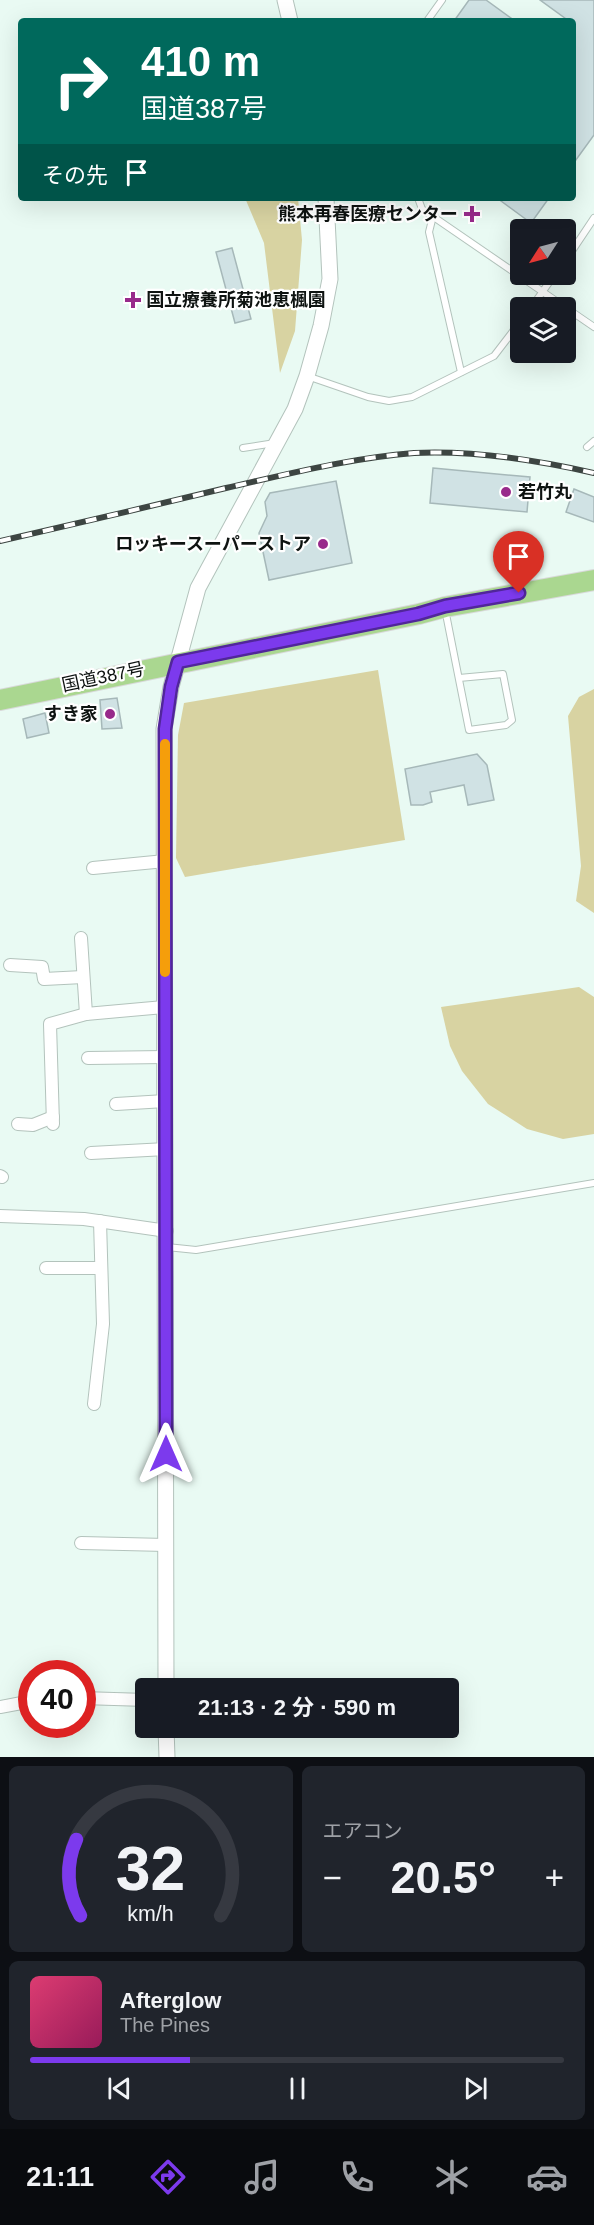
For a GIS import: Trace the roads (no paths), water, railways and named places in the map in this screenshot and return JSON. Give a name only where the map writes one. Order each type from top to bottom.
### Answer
[{"type":"highway","name":"国道387号","points":[[0,700],[418,614],[445,606],[594,580]]},
{"type":"street","points":[[285,0],[289,18]]},
{"type":"street","points":[[166,1678],[165,729],[171,687],[198,588],[295,409],[307,376],[321,326],[330,279],[326,201]]},
{"type":"street","points":[[93,868],[165,861]]},
{"type":"street","points":[[81,938],[86,1014]]},
{"type":"street","points":[[10,965],[42,967],[45,979],[83,977]]},
{"type":"street","points":[[18,1124],[33,1125],[53,1120],[50,1024],[86,1014],[164,1007]]},
{"type":"street","points":[[88,1058],[165,1057]]},
{"type":"street","points":[[116,1104],[165,1101]]},
{"type":"street","points":[[91,1153],[166,1149]]},
{"type":"street","points":[[0,1216],[100,1221],[167,1232]]},
{"type":"street","points":[[94,1404],[103,1324],[100,1221]]},
{"type":"street","points":[[46,1268],[101,1268]]},
{"type":"street","points":[[81,1543],[166,1545]]},
{"type":"street","points":[[96,1698],[135,1700]]},
{"type":"street","points":[[0,1707],[18,1704]]},
{"type":"street","points":[[166,1738],[167,1757]]},
{"type":"lane","points":[[429,18],[442,0]]},
{"type":"lane","points":[[418,201],[422,208],[433,216],[594,327]]},
{"type":"lane","points":[[433,216],[429,232],[461,372]]},
{"type":"lane","points":[[576,245],[594,218]]},
{"type":"lane","points":[[539,297],[548,285]]},
{"type":"lane","points":[[307,376],[368,397],[389,401],[412,397],[494,356],[510,335]]},
{"type":"lane","points":[[587,447],[594,441]]},
{"type":"lane","points":[[243,448],[276,443]]},
{"type":"lane","points":[[445,606],[469,730],[506,725],[512,720],[503,674],[459,678]]},
{"type":"lane","points":[[167,1247],[196,1250],[594,1183]]},
{"type":"railway","points":[[0,541],[296,472],[390,455],[437,452],[482,455],[527,460],[594,473]]},
{"type":"place","name":"熊本再春医療センター","points":[[472,214]]},
{"type":"place","name":"国立療養所菊池恵楓園","points":[[133,300]]},
{"type":"place","name":"若竹丸","points":[[506,492]]},
{"type":"place","name":"ロッキースーパーストア","points":[[323,544]]},
{"type":"place","name":"すき家","points":[[110,714]]}]
